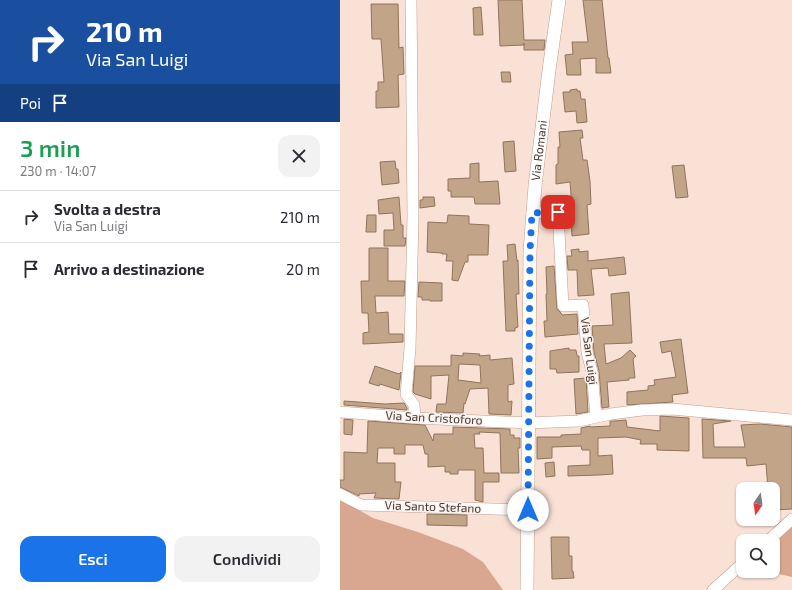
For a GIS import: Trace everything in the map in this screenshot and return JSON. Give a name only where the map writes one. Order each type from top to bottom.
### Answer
[{"type":"street","points":[[411,0],[413,216],[411,334],[406,394],[414,405],[415,418]]},
{"type":"street","name":"Via Romani","points":[[527,590],[530,251],[532,213],[559,0]]},
{"type":"street","name":"Via San Luigi","points":[[532,213],[558,212],[563,306],[583,305],[587,352],[592,372],[596,417]]},
{"type":"street","name":"Via San Cristoforo","points":[[340,412],[415,418],[528,423],[578,421],[611,414],[642,410],[672,409],[792,420]]},
{"type":"street","name":"Via Santo Stefano","points":[[340,494],[361,505],[528,510]]},
{"type":"street","points":[[776,534],[792,519]]},
{"type":"street","points":[[713,590],[736,569]]},
{"type":"shaded area","points":[[340,499],[373,518],[418,532],[463,549],[483,562],[503,590],[340,590]]},
{"type":"shaded area","points":[[792,524],[792,577],[780,574],[780,535]]},
{"type":"building","points":[[498,0],[522,0],[524,40],[545,40],[544,50],[524,50],[524,45],[500,46]]},
{"type":"building","points":[[583,0],[602,0],[611,73],[596,73],[596,58],[580,59],[581,75],[567,75],[565,55],[573,54],[572,42],[588,42]]},
{"type":"building","points":[[371,4],[398,4],[399,48],[403,47],[404,74],[398,75],[399,107],[376,108],[376,91],[378,91],[378,82],[384,82],[381,39],[372,39]]},
{"type":"building","points":[[481,7],[483,35],[474,35],[473,8]]},
{"type":"building","points":[[501,72],[510,72],[511,82],[502,82]]},
{"type":"building","points":[[577,89],[577,91],[580,91],[581,99],[585,99],[587,122],[577,123],[576,111],[565,112],[563,92],[570,92],[570,90]]},
{"type":"building","points":[[582,130],[583,138],[580,138],[583,160],[587,160],[590,181],[591,204],[587,205],[589,234],[572,236],[571,220],[573,220],[570,182],[556,184],[556,165],[558,164],[558,147],[560,147],[559,132]]},
{"type":"building","points":[[514,141],[516,171],[505,172],[503,142]]},
{"type":"building","points":[[395,161],[396,169],[398,169],[399,183],[382,185],[380,162]]},
{"type":"building","points":[[479,163],[479,182],[498,181],[500,204],[475,204],[474,197],[451,197],[451,191],[448,191],[448,179],[470,178],[470,164]]},
{"type":"building","points":[[684,165],[688,197],[676,198],[672,166]]},
{"type":"building","points":[[399,197],[401,225],[403,225],[403,238],[406,238],[405,246],[384,246],[384,230],[394,230],[393,213],[379,214],[378,200]]},
{"type":"building","points":[[423,197],[434,197],[435,206],[420,208],[420,200],[423,200]]},
{"type":"building","points":[[367,215],[376,215],[376,232],[366,232]]},
{"type":"building","points":[[448,215],[469,216],[469,224],[489,225],[488,255],[468,255],[468,262],[465,262],[458,281],[452,280],[453,261],[446,261],[447,254],[427,252],[428,222],[447,223]]},
{"type":"building","points":[[515,244],[517,261],[518,260],[519,294],[516,294],[518,327],[515,328],[515,331],[506,331],[503,261],[508,261],[507,245]]},
{"type":"building","points":[[369,248],[388,248],[388,281],[405,281],[404,296],[375,296],[376,313],[388,312],[389,334],[403,334],[403,342],[363,344],[363,333],[369,332],[368,313],[362,313],[361,281],[369,281]]},
{"type":"building","points":[[579,249],[579,252],[588,251],[588,261],[624,257],[626,274],[609,276],[608,268],[591,269],[594,295],[578,296],[577,270],[568,270],[567,256],[572,256],[571,250]]},
{"type":"building","points":[[554,266],[557,309],[562,315],[577,314],[578,334],[545,337],[544,321],[547,321],[546,267]]},
{"type":"building","points":[[419,282],[442,283],[442,301],[422,300],[422,297],[418,297]]},
{"type":"building","points":[[629,292],[632,343],[604,344],[606,364],[621,358],[630,350],[636,356],[633,359],[635,378],[607,382],[609,407],[602,408],[599,371],[594,352],[592,326],[613,325],[611,294]]},
{"type":"building","points":[[681,339],[688,393],[672,395],[673,402],[627,405],[627,392],[648,390],[648,386],[655,385],[654,380],[676,377],[671,351],[662,353],[660,342]]},
{"type":"building","points":[[569,348],[569,350],[576,350],[577,356],[579,356],[579,372],[557,373],[556,369],[550,369],[550,351]]},
{"type":"building","points":[[463,353],[480,354],[479,356],[490,355],[490,360],[512,358],[514,384],[508,385],[508,402],[512,401],[511,415],[489,414],[488,388],[470,389],[465,404],[464,403],[463,413],[436,412],[437,404],[446,404],[449,375],[431,376],[431,399],[413,392],[415,366],[451,366],[451,355],[463,356]],"holes":[[[459,364],[480,365],[481,383],[458,380]]]},
{"type":"building","points":[[375,366],[399,374],[401,372],[399,390],[380,384],[379,386],[369,383]]},
{"type":"building","points":[[586,378],[588,412],[576,414],[574,379]]},
{"type":"building","points":[[344,401],[385,404],[404,403],[407,410],[344,405]]},
{"type":"building","points":[[660,416],[689,418],[689,451],[657,450],[657,444],[640,444],[641,440],[626,437],[598,438],[598,456],[612,455],[613,474],[599,475],[568,476],[568,466],[590,465],[590,450],[582,450],[581,446],[552,447],[552,458],[537,459],[537,437],[561,437],[561,435],[581,434],[581,428],[590,426],[610,426],[610,421],[626,420],[627,427],[660,431]]},
{"type":"building","points":[[344,419],[353,420],[352,435],[344,434]]},
{"type":"building","points":[[702,419],[731,421],[713,424],[714,447],[745,447],[741,425],[760,424],[792,427],[792,509],[780,510],[780,482],[767,482],[766,464],[747,466],[746,458],[703,458]]},
{"type":"building","points":[[368,421],[425,425],[433,441],[434,434],[453,434],[453,427],[510,429],[510,435],[514,435],[514,438],[520,438],[520,448],[518,448],[519,473],[501,473],[500,433],[479,432],[480,434],[474,434],[475,448],[483,448],[484,473],[499,473],[499,482],[483,482],[483,502],[475,500],[475,470],[458,470],[458,474],[450,474],[450,472],[445,472],[445,466],[428,467],[428,454],[425,454],[423,445],[405,445],[405,454],[394,454],[394,448],[378,448],[377,463],[395,463],[395,482],[401,482],[399,499],[374,498],[376,493],[359,494],[359,496],[340,487],[340,480],[344,480],[344,452],[367,453]]},
{"type":"building","points":[[554,462],[555,476],[546,477],[545,463]]},
{"type":"building","points":[[427,514],[467,515],[467,526],[427,525]]},
{"type":"building","points":[[551,537],[569,537],[569,556],[572,556],[572,571],[574,578],[552,579]]},
{"type":"route","points":[[528,510],[530,251],[532,213],[558,212]]}]
